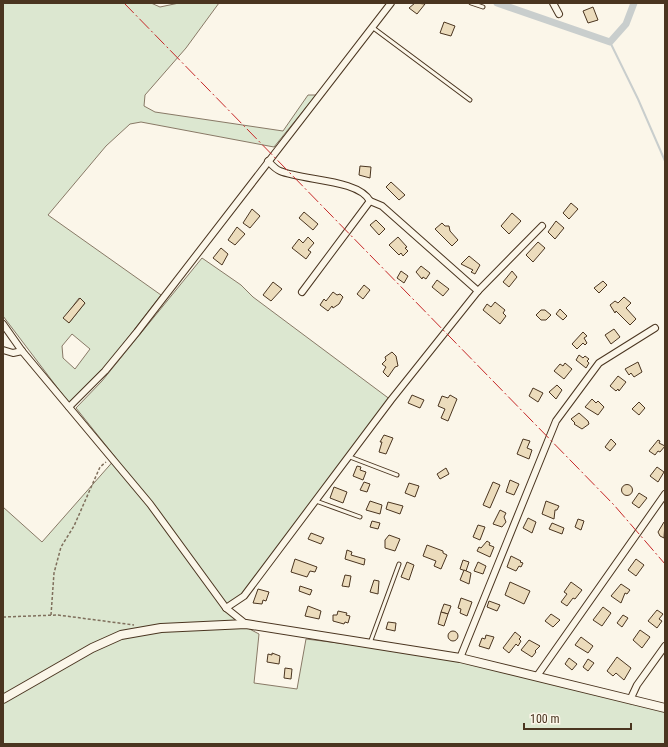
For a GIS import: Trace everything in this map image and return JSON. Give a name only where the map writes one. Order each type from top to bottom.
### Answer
[{"type":"street","points":[[69,407],[105,371],[391,3]]},
{"type":"street","points":[[553,3],[559,14]]},
{"type":"street","points":[[268,161],[278,170],[299,177],[352,187],[367,196],[370,201],[382,206],[478,291]]},
{"type":"street","points":[[302,292],[370,201]]},
{"type":"street","points":[[226,608],[244,596],[350,457],[391,400],[478,291],[542,226]]},
{"type":"street","points":[[3,324],[22,351],[150,504],[226,608],[246,624]]},
{"type":"street","points":[[460,658],[556,421],[599,363],[655,328]]},
{"type":"street","points":[[3,350],[13,353],[22,351]]},
{"type":"street","points":[[537,676],[665,494]]},
{"type":"street","points":[[3,699],[92,648],[121,636],[162,628],[246,624],[460,658],[665,708]]},
{"type":"street","points":[[630,700],[637,685],[665,646]]},
{"type":"lane","points":[[472,3],[483,7]]},
{"type":"lane","points":[[372,27],[470,100]]},
{"type":"lane","points":[[350,457],[397,475]]},
{"type":"lane","points":[[316,501],[360,517]]},
{"type":"lane","points":[[370,643],[399,564]]},
{"type":"path","points":[[51,615],[54,573],[61,548],[74,526],[100,467],[111,458]]},
{"type":"path","points":[[3,617],[51,615],[139,625]]},
{"type":"green space","points":[[3,3],[151,3],[160,7],[179,3],[219,3],[186,48],[145,95],[144,106],[155,112],[283,131],[308,95],[316,95],[274,147],[141,122],[130,124],[106,146],[48,215],[161,295],[110,361],[69,403],[3,316]],"holes":[[[79,298],[85,303],[69,323],[64,318]],[[72,334],[90,349],[75,369],[63,358],[62,346]]]},
{"type":"green space","points":[[202,258],[241,285],[253,297],[391,400],[230,609],[238,623],[259,634],[254,683],[297,689],[306,639],[460,658],[665,708],[665,744],[3,744],[3,507],[42,542],[116,458],[76,408],[102,381]]},
{"type":"building","points":[[415,3],[425,4],[417,14],[409,8]]},
{"type":"building","points":[[593,7],[598,20],[588,23],[583,11]]},
{"type":"building","points":[[444,22],[455,26],[451,36],[440,33]]},
{"type":"building","points":[[360,166],[371,167],[370,178],[359,175]]},
{"type":"building","points":[[391,182],[405,195],[399,200],[386,187]]},
{"type":"building","points":[[571,203],[578,209],[569,219],[563,213]]},
{"type":"building","points":[[252,209],[260,216],[250,228],[243,223]]},
{"type":"building","points":[[304,212],[318,224],[313,230],[299,218]]},
{"type":"building","points":[[512,213],[521,221],[509,234],[501,226]]},
{"type":"building","points":[[376,220],[385,229],[379,235],[370,225]]},
{"type":"building","points":[[556,221],[564,228],[555,239],[548,232]]},
{"type":"building","points":[[442,223],[445,226],[449,226],[450,231],[458,240],[452,246],[435,229]]},
{"type":"building","points":[[237,227],[245,234],[235,245],[228,240]]},
{"type":"building","points":[[308,237],[314,243],[308,250],[311,252],[306,259],[292,248],[299,239],[303,243]]},
{"type":"building","points":[[398,237],[407,247],[405,248],[408,251],[403,256],[401,253],[399,255],[389,245]]},
{"type":"building","points":[[538,242],[545,248],[533,262],[526,255]]},
{"type":"building","points":[[221,248],[228,254],[222,265],[213,258]]},
{"type":"building","points":[[469,256],[480,265],[475,274],[471,272],[473,270],[461,264]]},
{"type":"building","points":[[421,266],[430,273],[426,279],[423,277],[422,279],[416,272]]},
{"type":"building","points":[[401,271],[408,276],[404,283],[397,278]]},
{"type":"building","points":[[512,271],[517,277],[509,287],[503,282]]},
{"type":"building","points":[[437,280],[449,289],[443,296],[432,287]]},
{"type":"building","points":[[603,281],[607,285],[599,293],[594,288]]},
{"type":"building","points":[[273,282],[282,289],[271,301],[263,295]]},
{"type":"building","points":[[364,285],[370,290],[363,299],[357,294]]},
{"type":"building","points":[[333,292],[337,295],[340,294],[343,297],[339,304],[333,308],[332,306],[328,311],[320,305],[324,299],[326,301]]},
{"type":"building","points":[[624,297],[631,303],[626,308],[636,319],[630,325],[616,311],[615,313],[610,305],[615,301],[618,303]]},
{"type":"building","points":[[80,298],[85,303],[69,323],[63,318]]},
{"type":"building","points":[[495,302],[505,310],[503,313],[506,316],[500,324],[483,310],[487,304],[491,307]]},
{"type":"building","points":[[560,309],[567,316],[563,320],[556,314]]},
{"type":"building","points":[[541,310],[545,310],[551,315],[546,320],[541,320],[536,315]]},
{"type":"building","points":[[614,329],[620,337],[611,344],[605,335]]},
{"type":"building","points":[[583,332],[587,336],[584,338],[587,343],[585,345],[583,343],[577,349],[572,344]]},
{"type":"building","points":[[392,352],[396,356],[398,366],[395,367],[388,377],[383,372],[386,367],[382,364],[386,360],[385,357]]},
{"type":"building","points":[[579,355],[583,358],[585,356],[589,359],[587,361],[589,363],[586,368],[576,360]]},
{"type":"building","points":[[638,362],[642,372],[634,377],[631,373],[629,375],[625,369]]},
{"type":"building","points":[[565,363],[572,369],[564,379],[554,371],[560,364],[563,366]]},
{"type":"building","points":[[618,376],[626,382],[619,391],[618,389],[616,391],[610,386]]},
{"type":"building","points":[[557,385],[562,390],[556,399],[549,392]]},
{"type":"building","points":[[533,388],[543,393],[538,402],[529,396]]},
{"type":"building","points":[[412,395],[424,400],[420,408],[408,403]]},
{"type":"building","points":[[450,395],[457,399],[448,421],[441,418],[445,409],[438,406],[442,396],[448,398]]},
{"type":"building","points":[[592,399],[596,403],[598,401],[604,407],[598,415],[585,407]]},
{"type":"building","points":[[639,402],[645,408],[639,415],[632,409]]},
{"type":"building","points":[[579,413],[588,421],[589,424],[582,429],[574,424],[575,423],[571,419]]},
{"type":"building","points":[[384,435],[393,438],[386,454],[379,452],[382,442],[380,442]]},
{"type":"building","points":[[523,439],[530,441],[527,448],[532,450],[529,459],[517,454]]},
{"type":"building","points":[[611,439],[616,444],[610,451],[605,447]]},
{"type":"building","points":[[658,440],[660,441],[659,443],[665,446],[655,455],[649,451]]},
{"type":"building","points":[[357,466],[361,467],[360,470],[366,472],[363,480],[353,476]]},
{"type":"building","points":[[657,467],[664,472],[658,482],[650,476]]},
{"type":"building","points":[[446,468],[449,474],[440,479],[437,474]]},
{"type":"building","points":[[510,480],[519,484],[514,495],[506,492]]},
{"type":"building","points":[[364,482],[370,484],[367,492],[360,490]]},
{"type":"building","points":[[493,482],[500,485],[490,508],[483,505]]},
{"type":"building","points":[[409,483],[419,486],[415,497],[405,493]]},
{"type":"building","points":[[625,485],[629,485],[631,486],[631,494],[625,495],[622,492],[622,488]]},
{"type":"building","points":[[334,487],[347,492],[343,503],[330,498]]},
{"type":"building","points":[[639,493],[647,498],[639,508],[632,503]]},
{"type":"building","points":[[370,501],[382,505],[380,514],[366,510]]},
{"type":"building","points":[[546,501],[559,506],[557,510],[555,510],[554,519],[542,514]]},
{"type":"building","points":[[388,502],[403,506],[400,514],[386,509]]},
{"type":"building","points":[[500,510],[506,513],[504,517],[506,522],[502,527],[493,524]]},
{"type":"building","points":[[528,518],[536,522],[532,533],[523,528]]},
{"type":"building","points":[[578,519],[584,521],[581,530],[575,527]]},
{"type":"building","points":[[372,521],[380,523],[378,529],[370,527]]},
{"type":"building","points":[[664,522],[664,538],[660,536],[658,532]]},
{"type":"building","points":[[552,523],[564,528],[562,534],[549,529]]},
{"type":"building","points":[[478,525],[485,527],[480,540],[473,537]]},
{"type":"building","points":[[311,533],[324,538],[321,544],[308,539]]},
{"type":"building","points":[[389,535],[400,539],[395,551],[385,548],[385,540]]},
{"type":"building","points":[[487,541],[490,543],[489,545],[494,547],[490,557],[477,551],[479,547],[481,548]]},
{"type":"building","points":[[427,545],[443,551],[443,553],[447,555],[441,569],[434,566],[436,561],[423,556]]},
{"type":"building","points":[[347,550],[352,552],[351,555],[365,559],[364,565],[345,559]]},
{"type":"building","points":[[511,556],[523,563],[516,571],[507,567]]},
{"type":"building","points":[[295,559],[317,567],[315,572],[310,571],[307,577],[291,572]]},
{"type":"building","points":[[636,559],[644,565],[636,576],[628,570]]},
{"type":"building","points":[[463,560],[469,562],[466,571],[460,569]]},
{"type":"building","points":[[407,562],[414,565],[409,580],[401,577]]},
{"type":"building","points":[[478,562],[486,566],[483,574],[474,571]]},
{"type":"building","points":[[464,570],[471,573],[469,584],[460,580]]},
{"type":"building","points":[[345,575],[351,576],[349,587],[342,586]]},
{"type":"building","points":[[374,580],[379,581],[378,594],[370,592]]},
{"type":"building","points":[[510,582],[530,591],[524,604],[505,595]]},
{"type":"building","points":[[571,582],[582,590],[567,606],[561,602],[567,594],[564,592]]},
{"type":"building","points":[[621,584],[630,590],[627,594],[625,593],[621,603],[611,596]]},
{"type":"building","points":[[300,586],[312,590],[310,595],[299,591]]},
{"type":"building","points":[[258,589],[269,592],[266,601],[263,600],[262,604],[253,603]]},
{"type":"building","points":[[461,598],[472,602],[467,616],[460,613],[461,609],[458,608]]},
{"type":"building","points":[[489,601],[500,605],[497,611],[487,607]]},
{"type":"building","points":[[444,604],[451,606],[448,614],[441,612]]},
{"type":"building","points":[[308,606],[321,611],[319,619],[305,616]]},
{"type":"building","points":[[603,607],[611,613],[602,626],[593,620]]},
{"type":"building","points":[[657,610],[663,614],[659,619],[662,621],[657,628],[648,621]]},
{"type":"building","points":[[338,611],[347,613],[346,615],[350,616],[348,623],[345,622],[344,624],[333,621],[333,615],[337,615]]},
{"type":"building","points":[[441,612],[448,614],[444,626],[438,624]]},
{"type":"building","points":[[551,614],[560,620],[553,627],[545,621]]},
{"type":"building","points":[[623,615],[628,618],[622,627],[617,623]]},
{"type":"building","points":[[388,622],[396,623],[395,631],[386,629]]},
{"type":"building","points":[[640,630],[650,637],[642,648],[633,640]]},
{"type":"building","points":[[451,631],[455,631],[457,632],[457,640],[451,641],[448,638],[448,634]]},
{"type":"building","points":[[515,632],[521,637],[519,639],[521,641],[518,646],[516,644],[509,653],[503,648]]},
{"type":"building","points":[[486,635],[494,637],[489,649],[479,646],[482,638],[485,639]]},
{"type":"building","points":[[581,637],[593,646],[588,653],[575,645]]},
{"type":"building","points":[[529,640],[540,646],[532,657],[521,650]]},
{"type":"building","points":[[272,653],[280,656],[279,664],[267,662],[268,654],[272,655]]},
{"type":"building","points":[[617,657],[631,668],[624,680],[616,673],[613,676],[607,671]]},
{"type":"building","points":[[569,658],[577,664],[572,670],[565,664]]},
{"type":"building","points":[[588,659],[594,663],[588,671],[583,667]]},
{"type":"building","points":[[285,668],[292,669],[291,679],[284,678]]},
{"type":"waterway","points":[[497,3],[610,42],[626,24],[634,3]]},
{"type":"waterway","points":[[610,42],[638,99],[665,161]]},
{"type":"power","points":[[124,3],[614,505],[665,564]]}]
